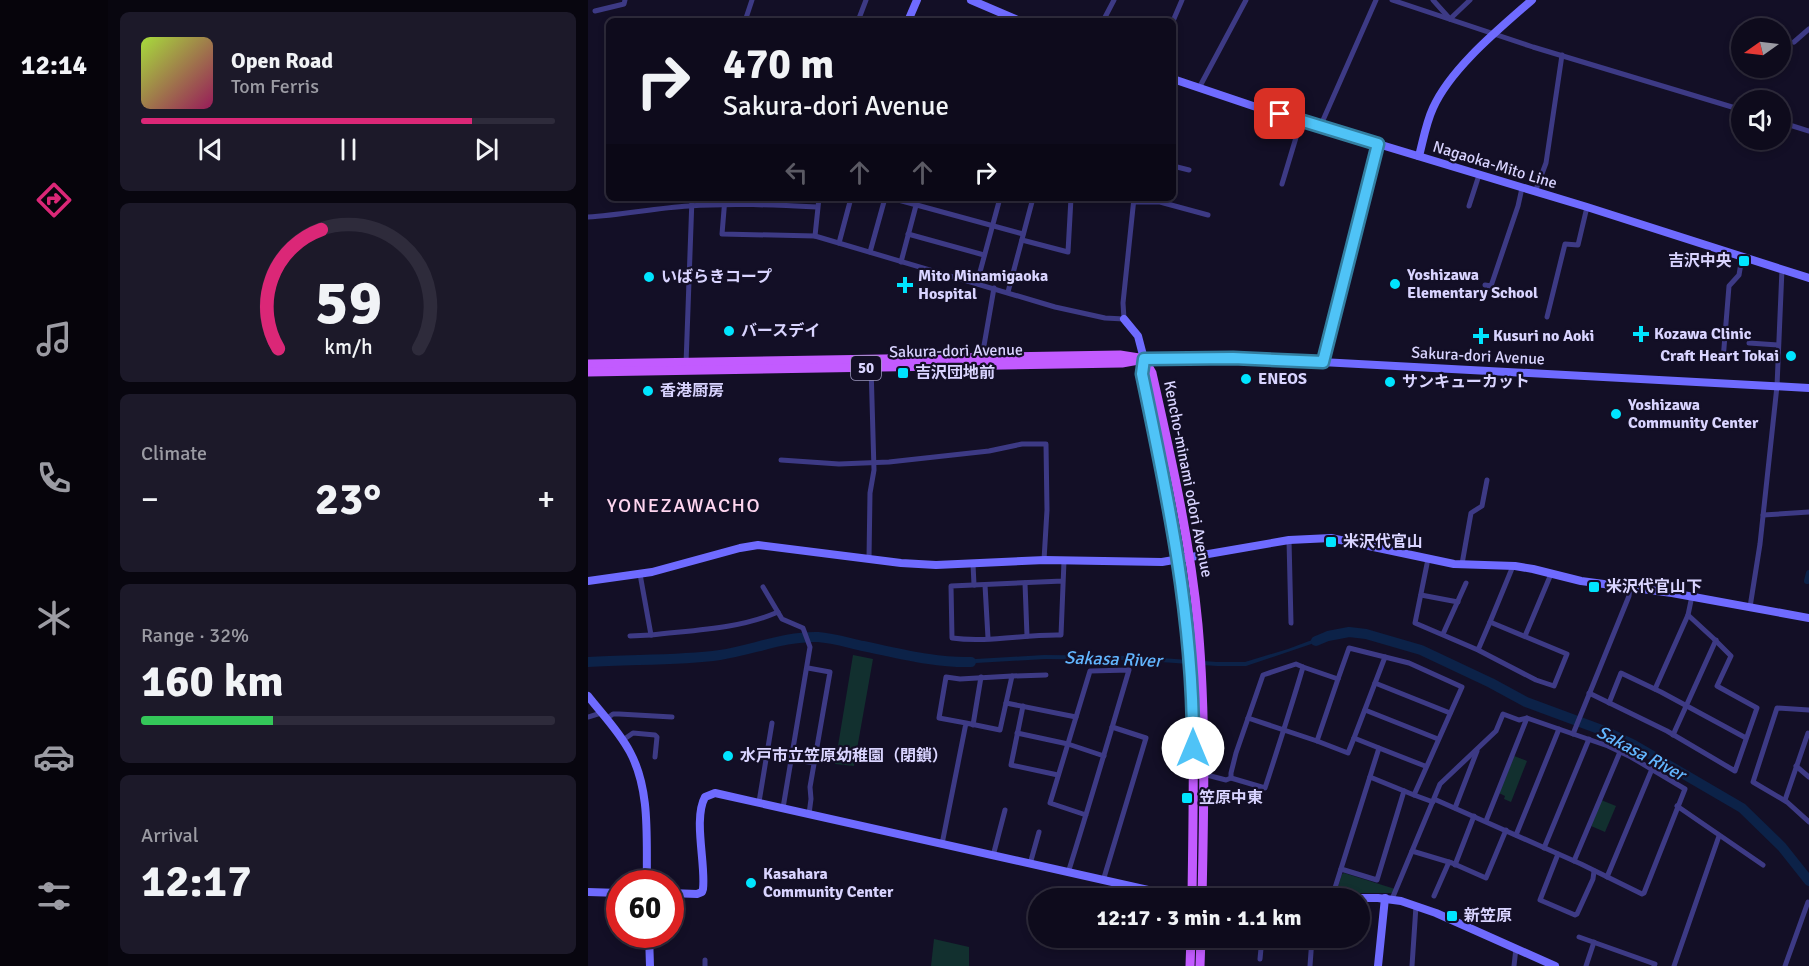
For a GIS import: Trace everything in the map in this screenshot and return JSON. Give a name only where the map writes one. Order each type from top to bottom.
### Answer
[{"type":"main road","name":"Sakura-dori Avenue","points":[[871,363],[982,357],[1120,355],[1144,359]]},
{"type":"main road","name":"Sakura-dori Avenue","points":[[588,364],[686,366],[1122,363],[1144,359]]},
{"type":"main road","name":"Kencho-minami odori Avenue","points":[[1144,359],[1152,373],[1157,394],[1190,558],[1201,672],[1202,888]]},
{"type":"main road","name":"Kencho-minami odori Avenue","points":[[1144,359],[1142,374],[1179,560],[1190,653],[1194,730],[1192,888]]},
{"type":"main road","name":"Sakura-dori Avenue","points":[[588,372],[686,366]]},
{"type":"main road","points":[[1190,966],[1191,948]]},
{"type":"main road","points":[[1200,966],[1201,948]]},
{"type":"street","points":[[596,11],[624,4],[625,0]]},
{"type":"street","points":[[746,18],[752,0]]},
{"type":"street","points":[[859,18],[866,0]]},
{"type":"street","points":[[909,18],[917,0]]},
{"type":"street","points":[[971,0],[1013,18]]},
{"type":"street","points":[[1105,18],[1114,0]]},
{"type":"street","points":[[1174,18],[1182,0]]},
{"type":"street","points":[[1199,88],[1246,0]]},
{"type":"street","points":[[1320,127],[1376,0]]},
{"type":"street","points":[[1392,0],[1494,34],[1731,107]]},
{"type":"street","points":[[1433,0],[1450,19]]},
{"type":"street","points":[[1450,19],[1470,0]]},
{"type":"street","points":[[1419,156],[1429,118],[1436,102],[1461,67],[1532,0]]},
{"type":"street","points":[[1794,42],[1809,29]]},
{"type":"street","points":[[1535,192],[1546,162],[1562,55]]},
{"type":"street","name":"Nagaoka-Mito Line","points":[[1176,80],[1320,127],[1587,207],[1809,278]]},
{"type":"street","points":[[1282,184],[1301,121]]},
{"type":"street","points":[[1791,125],[1809,131]]},
{"type":"street","points":[[1323,362],[1378,144]]},
{"type":"street","points":[[1176,167],[1189,170]]},
{"type":"street","points":[[1469,206],[1479,175]]},
{"type":"street","points":[[1485,285],[1491,286],[1522,188]]},
{"type":"street","points":[[686,366],[692,201]]},
{"type":"street","points":[[725,201],[722,234],[815,236],[1074,312],[1124,320]]},
{"type":"street","points":[[588,217],[650,209],[756,201],[817,207]]},
{"type":"street","points":[[815,236],[818,201]]},
{"type":"street","points":[[840,243],[850,201]]},
{"type":"street","points":[[870,252],[884,201]]},
{"type":"street","points":[[901,262],[917,201],[1068,252],[1071,201]]},
{"type":"street","points":[[977,283],[999,201]]},
{"type":"street","points":[[1008,292],[1032,201]]},
{"type":"street","points":[[1134,201],[1123,303],[1124,320],[1138,336],[1144,359]]},
{"type":"street","points":[[1147,201],[1160,202],[1208,215]]},
{"type":"street","points":[[1547,317],[1565,244],[1578,245],[1587,207]]},
{"type":"street","points":[[908,234],[984,255]]},
{"type":"street","points":[[1723,360],[1730,286],[1739,275],[1742,257]]},
{"type":"street","points":[[1750,607],[1777,386],[1782,269]]},
{"type":"street","points":[[982,357],[994,288]]},
{"type":"street","points":[[1749,344],[1778,345]]},
{"type":"street","name":"Sakura-dori Avenue","points":[[1144,359],[1233,358],[1809,388]]},
{"type":"street","points":[[869,559],[873,463],[871,363]]},
{"type":"street","points":[[781,460],[839,464],[873,463],[989,451],[1022,444],[1046,444],[1047,510],[1044,560]]},
{"type":"street","points":[[1462,564],[1471,513],[1482,506],[1487,480]]},
{"type":"street","points":[[1763,515],[1809,512]]},
{"type":"street","points":[[588,581],[640,574],[758,545],[913,565],[1044,560],[1148,563],[1179,560],[1289,540],[1318,538],[1345,540],[1428,559],[1462,564],[1533,569],[1581,581],[1692,596],[1809,618]]},
{"type":"street","points":[[1289,540],[1290,623]]},
{"type":"street","points":[[1428,559],[1415,623],[1478,650],[1536,680],[1554,686],[1567,654],[1490,622]]},
{"type":"street","points":[[1063,582],[951,586],[952,638],[964,640],[1061,635],[1064,561]]},
{"type":"street","points":[[973,564],[974,585]]},
{"type":"street","points":[[1478,650],[1513,566]]},
{"type":"street","points":[[640,574],[651,635]]},
{"type":"street","points":[[1525,636],[1551,574]]},
{"type":"street","points":[[1025,583],[1027,636]]},
{"type":"street","points":[[1443,634],[1466,583]]},
{"type":"street","points":[[985,585],[988,638]]},
{"type":"street","points":[[763,587],[783,619],[804,630],[810,647],[783,808]]},
{"type":"street","points":[[1574,732],[1629,596],[1630,587]]},
{"type":"street","points":[[1421,595],[1458,602]]},
{"type":"street","points":[[1655,689],[1688,615],[1692,596]]},
{"type":"street","points":[[630,636],[731,625],[767,617],[778,612]]},
{"type":"street","points":[[1589,693],[1673,735],[1735,771],[1757,708],[1718,686],[1731,656],[1688,615]]},
{"type":"street","points":[[1673,735],[1716,640]]},
{"type":"street","points":[[1317,741],[1349,648],[1408,663],[1462,687],[1414,795]]},
{"type":"street","points":[[1248,718],[1348,753],[1385,657]]},
{"type":"street","points":[[1231,778],[1230,773],[1236,753],[1263,675],[1296,664],[1338,679]]},
{"type":"street","points":[[1203,774],[1226,780],[1231,778],[1265,788],[1303,667]]},
{"type":"street","points":[[808,668],[830,672],[810,787],[812,799],[809,814]]},
{"type":"street","points":[[1068,873],[1086,815],[1104,756],[1129,670],[1090,671],[1058,776],[1050,803],[1086,815]]},
{"type":"street","points":[[1609,703],[1621,673],[1687,705],[1746,738]]},
{"type":"street","points":[[1012,675],[1000,730],[939,718],[946,677],[960,679],[1012,675],[1046,675]]},
{"type":"street","points":[[973,725],[981,678]]},
{"type":"street","points":[[1375,683],[1450,713]]},
{"type":"street","points":[[588,696],[622,740],[634,760],[644,796],[647,870]]},
{"type":"street","points":[[1006,703],[1076,717]]},
{"type":"street","points":[[1023,706],[1011,765],[1058,776]]},
{"type":"street","points":[[1809,710],[1777,708],[1752,782],[1785,800],[1809,822]]},
{"type":"street","points":[[1365,710],[1438,739]]},
{"type":"street","points":[[588,717],[613,714],[672,717]]},
{"type":"street","points":[[1370,777],[1414,795],[1433,801],[1455,808],[1486,821],[1642,894],[1685,789],[1620,752],[1574,732],[1527,718],[1519,720],[1503,714],[1496,731],[1440,784],[1433,801],[1412,851],[1388,899],[1378,966]]},
{"type":"street","points":[[1486,821],[1527,718]]},
{"type":"street","points":[[759,802],[772,723]]},
{"type":"street","points":[[942,844],[966,723]]},
{"type":"street","points":[[1102,881],[1146,738],[1112,727]]},
{"type":"street","points":[[1516,835],[1558,729]]},
{"type":"street","points":[[622,740],[633,733],[655,735],[657,737],[655,757]]},
{"type":"street","points":[[1017,733],[1068,744],[1104,756]]},
{"type":"street","points":[[1785,800],[1809,733]]},
{"type":"street","points":[[1354,738],[1425,766]]},
{"type":"street","points":[[1544,848],[1589,739]]},
{"type":"street","points":[[1455,808],[1479,747]]},
{"type":"street","points":[[1335,888],[1379,748]]},
{"type":"street","points":[[1574,861],[1620,752]]},
{"type":"street","points":[[791,759],[814,763]]},
{"type":"street","points":[[1796,766],[1809,777]]},
{"type":"street","points":[[1607,877],[1652,769]]},
{"type":"street","points":[[1341,869],[1377,880],[1404,791]]},
{"type":"street","points":[[684,894],[697,894],[704,890],[700,816],[705,797],[715,793],[1138,888]]},
{"type":"street","points":[[1677,806],[1763,865]]},
{"type":"street","points":[[993,856],[1005,810]]},
{"type":"street","points":[[1434,896],[1474,816]]},
{"type":"street","points":[[1412,851],[1452,863],[1486,878],[1506,830]]},
{"type":"street","points":[[1030,864],[1039,832]]},
{"type":"street","points":[[1674,966],[1719,836]]},
{"type":"street","points":[[1558,854],[1540,900],[1577,914],[1593,879],[1594,871]]},
{"type":"street","points":[[588,892],[606,892]]},
{"type":"street","points":[[1370,899],[1388,899],[1416,906],[1555,966]]},
{"type":"street","points":[[1785,966],[1808,902]]},
{"type":"street","points":[[1412,966],[1416,906]]},
{"type":"street","points":[[1802,921],[1809,923]]},
{"type":"street","points":[[1579,937],[1655,964],[1654,966]]},
{"type":"street","points":[[1586,966],[1594,942]]},
{"type":"street","points":[[649,948],[650,966]]},
{"type":"street","points":[[1260,959],[1261,948]]},
{"type":"street","points":[[1310,966],[1311,948]]},
{"type":"street","points":[[1514,966],[1516,948]]},
{"type":"green space","points":[[853,655],[873,659],[854,766],[835,764]]},
{"type":"green space","points":[[1514,756],[1527,761],[1511,802],[1499,793]]},
{"type":"green space","points":[[1601,800],[1616,806],[1605,832],[1591,826]]},
{"type":"green space","points":[[1342,874],[1395,889],[1393,893],[1370,893],[1370,888],[1338,888]]},
{"type":"green space","points":[[934,939],[969,947],[969,966],[931,966]]},
{"type":"water","points":[[1328,634],[1329,638],[1246,666],[1133,660],[1045,659],[959,664],[959,660],[1044,655],[1133,656],[1245,662]]},
{"type":"waterway","points":[[1807,581],[1809,573]]},
{"type":"waterway","name":"Sakasa River","points":[[1316,641],[1349,632],[1366,634],[1421,650],[1526,702],[1607,732],[1634,745],[1742,808],[1782,847],[1809,881]]},
{"type":"waterway","name":"Sakasa River","points":[[588,662],[704,657],[806,637],[835,639],[917,657],[971,662]]},
{"type":"place","name":"吉沢中央","points":[[1744,261]]},
{"type":"place","name":"いばらきコープ","points":[[649,277]]},
{"type":"place","name":"Yoshizawa Elementary School","points":[[1395,284]]},
{"type":"place","name":"Mito Minamigaoka Hospital","points":[[905,285]]},
{"type":"place","name":"バースデイ","points":[[729,331]]},
{"type":"place","name":"Kozawa Clinic","points":[[1641,334]]},
{"type":"place","name":"Kusuri no Aoki","points":[[1481,336]]},
{"type":"place","name":"Craft Heart Tokai","points":[[1791,356]]},
{"type":"place","name":"吉沢団地前","points":[[903,373]]},
{"type":"place","name":"ENEOS","points":[[1246,379]]},
{"type":"place","name":"サンキューカット","points":[[1390,382]]},
{"type":"place","name":"香港厨房","points":[[648,391]]},
{"type":"place","name":"Yoshizawa Community Center","points":[[1616,414]]},
{"type":"place","name":"米沢代官山","points":[[1331,542]]},
{"type":"place","name":"米沢代官山下","points":[[1594,587]]},
{"type":"place","name":"水戸市立笠原幼稚園（閉鎖）","points":[[728,756]]},
{"type":"place","name":"笠原中東","points":[[1187,798]]},
{"type":"place","name":"Kasahara Community Center","points":[[751,883]]},
{"type":"place","name":"新笠原","points":[[1452,916]]},
{"type":"district","name":"YONEZAWACHO","points":[[684,505]]},
{"type":"route","points":[[1193,748],[1190,653],[1179,560],[1142,374],[1144,359],[1233,358],[1323,362],[1378,144],[1280,114]]}]
